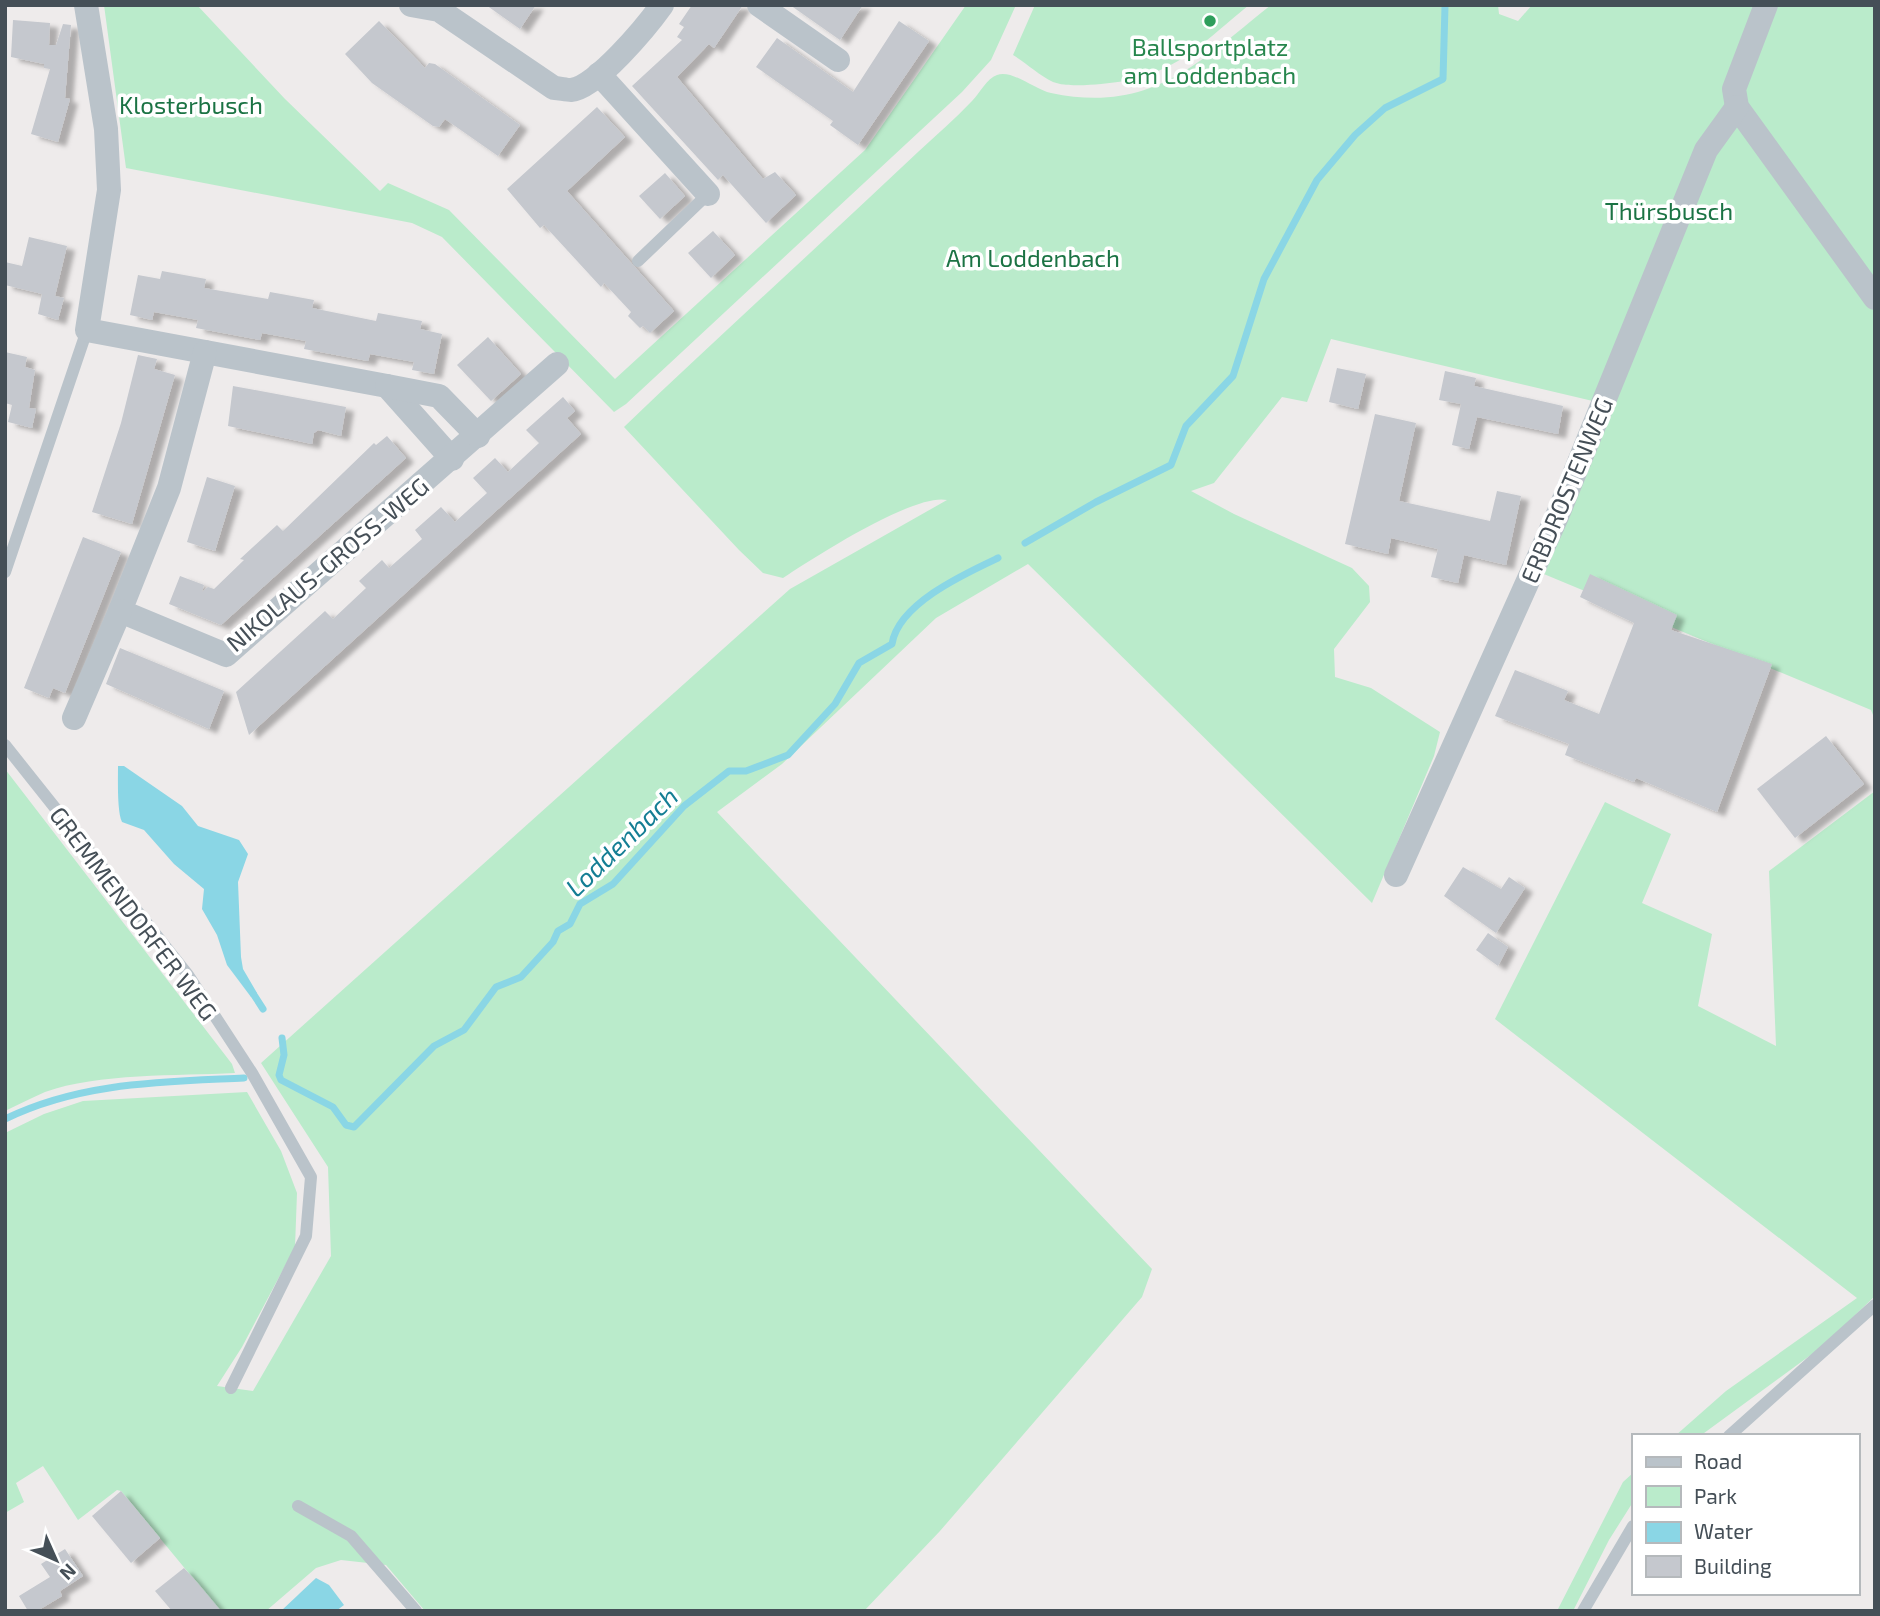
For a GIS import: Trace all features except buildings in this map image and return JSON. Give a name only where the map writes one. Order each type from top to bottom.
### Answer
[{"type":"street","points":[[86,5],[106,129],[109,190],[87,330],[439,396],[478,436]]},
{"type":"street","points":[[411,5],[439,10],[555,88],[573,90],[599,74],[641,33],[662,5]]},
{"type":"street","points":[[759,5],[838,60]]},
{"type":"street","points":[[1766,5],[1734,89],[1742,116],[1875,298]]},
{"type":"street","points":[[599,74],[708,194]]},
{"type":"street","name":"ERBDROSTENWEG","points":[[1395,875],[1558,514],[1706,150],[1742,116]]},
{"type":"street","points":[[74,718],[169,488],[205,352]]},
{"type":"street","name":"NIKOLAUS-GROSS-WEG","points":[[120,611],[226,655],[557,364]]},
{"type":"street","name":"NIKOLAUS-GROSS-WEG","points":[[387,386],[452,458]]},
{"type":"lane","points":[[638,261],[708,194]]},
{"type":"lane","points":[[5,572],[87,330]]},
{"type":"lane","name":"GREMMENDORFER WEG","points":[[5,745],[188,975],[252,1073],[311,1177],[306,1236],[231,1388]]},
{"type":"lane","points":[[1731,1434],[1875,1305]]},
{"type":"lane","points":[[298,1506],[351,1536],[416,1611]]},
{"type":"lane","points":[[1583,1611],[1632,1528]]},
{"type":"green space","name":"Klosterbusch","points":[[104,5],[197,5],[285,99],[380,191],[388,183],[449,210],[615,379],[865,150],[966,5],[1016,5],[991,60],[962,92],[626,404],[614,412],[442,237],[412,223],[126,168]]},
{"type":"green space","points":[[1035,5],[1249,5],[1198,47],[1165,68],[1126,81],[1064,85],[1053,82],[1013,55]]},
{"type":"green space","points":[[1271,5],[1498,5],[1499,14],[1518,21],[1532,5],[1875,5],[1875,720],[1871,710],[1539,572],[1597,402],[1331,339],[1307,402],[1282,397],[1214,483],[1191,491],[1234,514],[1352,568],[1369,586],[1370,602],[1334,649],[1335,677],[1371,688],[1440,732],[1434,756],[1372,903],[1028,564],[936,618],[782,764],[717,812],[1152,1269],[1142,1297],[940,1531],[864,1611],[425,1611],[386,1565],[341,1560],[316,1568],[266,1611],[220,1611],[121,1491],[117,1490],[78,1520],[43,1466],[16,1483],[24,1502],[5,1513],[5,1133],[44,1114],[83,1101],[247,1092],[281,1151],[297,1193],[295,1247],[242,1347],[217,1386],[253,1391],[331,1256],[328,1167],[261,1063],[790,589],[947,500],[932,500],[889,516],[840,542],[783,578],[763,573],[624,427],[952,121],[993,77],[1010,75],[1051,93],[1086,98],[1117,96],[1145,90],[1196,64]]},
{"type":"green space","points":[[5,769],[232,1064],[235,1073],[138,1076],[89,1081],[45,1092],[5,1111]]},
{"type":"green space","points":[[1875,791],[1875,1296],[1823,1346],[1703,1434],[1677,1434],[1726,1391],[1857,1298],[1495,1019],[1605,802],[1671,834],[1642,903],[1712,934],[1698,1006],[1776,1046],[1769,871]]},
{"type":"green space","points":[[1632,1474],[1632,1504],[1609,1540],[1573,1611],[1557,1611],[1623,1482]]},
{"type":"water","points":[[118,766],[124,766],[182,806],[198,826],[239,840],[248,854],[238,882],[243,969],[257,993],[251,997],[227,965],[217,935],[202,909],[204,889],[174,864],[144,830],[122,822]]},
{"type":"water","points":[[316,1578],[329,1585],[344,1605],[336,1611],[281,1611]]},
{"type":"waterway","name":"Loddenbach","points":[[1025,543],[1096,502],[1171,465],[1186,426],[1233,376],[1264,279],[1317,180],[1355,135],[1385,108],[1443,79],[1445,6]]},
{"type":"waterway","name":"Loddenbach","points":[[282,1038],[284,1055],[279,1075],[281,1080],[333,1107],[346,1125],[354,1127],[434,1046],[464,1030],[496,987],[521,977],[553,942],[558,931],[570,924],[580,904],[613,884],[684,806],[729,771],[746,771],[788,755],[835,704],[859,663],[892,644],[897,629],[919,603],[951,582],[998,558]]},
{"type":"waterway","points":[[254,995],[263,1009]]},
{"type":"waterway","name":"Loddenbach","points":[[5,1119],[34,1107],[92,1091],[152,1083],[244,1078]]},
{"type":"place","name":"Ballsportplatz am Loddenbach","points":[[1210,21]]},
{"type":"park label","name":"Thürsbusch","points":[[1669,210]]},
{"type":"park label","name":"Am Loddenbach","points":[[1033,257]]}]
